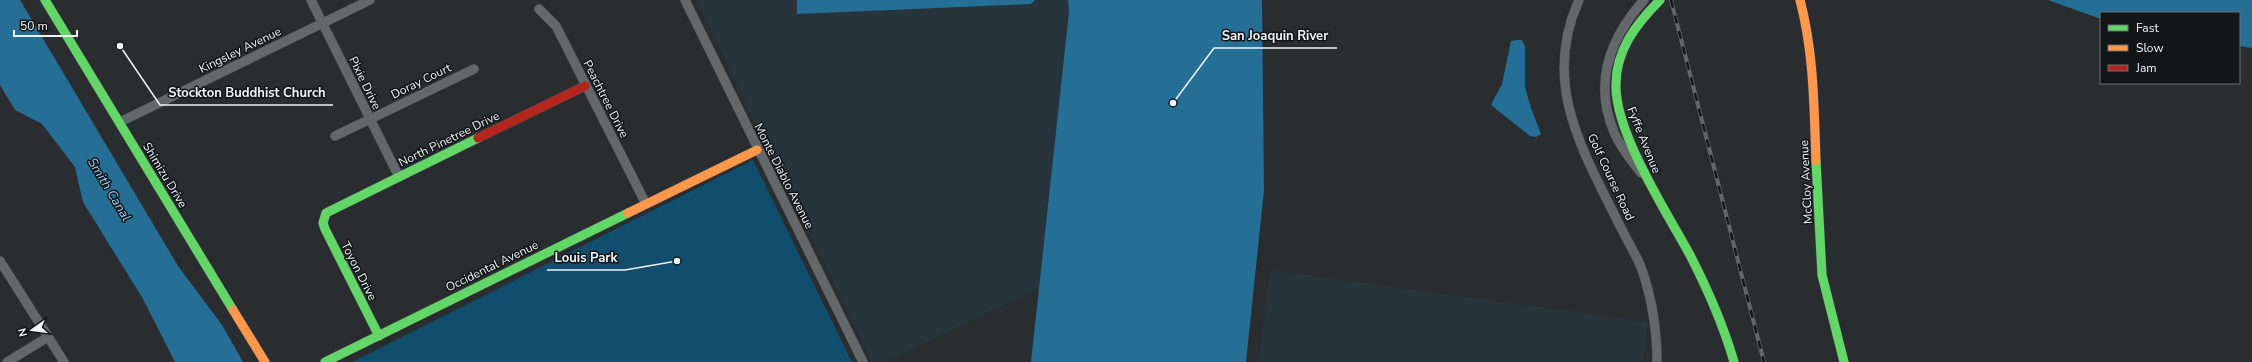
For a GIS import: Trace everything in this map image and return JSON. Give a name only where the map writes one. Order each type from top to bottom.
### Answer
[{"type":"street","name":"Shimizu Drive","points":[[45,0],[265,362]]},
{"type":"street","name":"Pixie Drive","points":[[311,0],[399,177]]},
{"type":"street","name":"Kingsley Avenue","points":[[120,122],[370,0]]},
{"type":"street","name":"Monte Diablo Avenue","points":[[685,0],[757,150],[863,362]]},
{"type":"street","name":"Golf Course Road","points":[[1579,0],[1568,27],[1563,51],[1564,91],[1585,153],[1640,265],[1652,303],[1657,342],[1657,362]]},
{"type":"street","name":"Fyffe Avenue","points":[[1660,0],[1644,15],[1627,40],[1620,57],[1616,76],[1616,92],[1622,122],[1649,184],[1713,301],[1734,362]]},
{"type":"street","name":"McCloy Avenue","points":[[1800,0],[1808,31],[1812,70],[1822,275],[1844,362]]},
{"type":"street","points":[[1808,0],[1811,8],[1813,43],[1812,70]]},
{"type":"street","name":"Fyffe Avenue","points":[[1642,2],[1628,18],[1611,49],[1605,85],[1607,110],[1614,132],[1649,184]]},
{"type":"street","name":"Peachtree Drive","points":[[539,9],[556,26],[646,204]]},
{"type":"street","name":"Doray Court","points":[[335,136],[474,69]]},
{"type":"street","name":"North Pinetree Drive","points":[[325,216],[331,209],[585,86]]},
{"type":"street","name":"Occidental Avenue","points":[[325,362],[757,150]]},
{"type":"street","name":"Toyon Drive","points":[[325,216],[323,223],[325,229],[379,336]]},
{"type":"street","points":[[0,261],[64,362]]},
{"type":"street","points":[[6,362],[48,337]]},
{"type":"shaded area","points":[[696,0],[1068,0],[1069,12],[1039,288],[884,362],[872,362]]},
{"type":"shaded area","points":[[753,160],[852,362],[352,362]]},
{"type":"shaded area","points":[[1270,270],[1648,322],[1643,362],[1259,362]]},
{"type":"water","name":"Smith Canal","points":[[0,0],[20,0],[178,266],[222,325],[243,362],[175,362],[143,299],[83,202],[75,167],[42,124],[15,110],[0,85]]},
{"type":"water","points":[[797,0],[1035,0],[1031,4],[797,14]]},
{"type":"water","points":[[1068,0],[1262,0],[1264,190],[1246,362],[1031,362],[1069,12]]},
{"type":"water","points":[[2048,0],[2252,0],[2252,48],[2240,46],[2240,12],[2100,12],[2100,19]]},
{"type":"water","points":[[1522,40],[1525,46],[1525,87],[1541,134],[1536,137],[1530,136],[1491,105],[1502,84],[1511,41]]},
{"type":"railway","points":[[1671,0],[1764,362]]},
{"type":"traffic: fast","points":[[45,0],[233,310]]},
{"type":"traffic: fast","points":[[1660,0],[1635,29],[1623,50],[1617,74],[1616,87],[1618,106],[1624,127],[1644,173],[1690,255],[1709,294],[1725,334],[1734,362]]},
{"type":"traffic: fast","points":[[379,336],[325,229],[323,223],[326,213],[478,138]]},
{"type":"traffic: fast","points":[[1816,161],[1822,275],[1844,362]]},
{"type":"traffic: fast","points":[[325,362],[628,213]]},
{"type":"traffic: slow","points":[[1800,0],[1805,20],[1811,60],[1816,161]]},
{"type":"traffic: slow","points":[[628,213],[757,150]]},
{"type":"traffic: slow","points":[[233,310],[265,362]]},
{"type":"traffic: jam","points":[[478,138],[585,86]]},
{"type":"place","name":"Stockton Buddhist Church","points":[[120,46]]},
{"type":"place","name":"San Joaquin River","points":[[1173,103]]},
{"type":"place","name":"Louis Park","points":[[677,261]]}]
